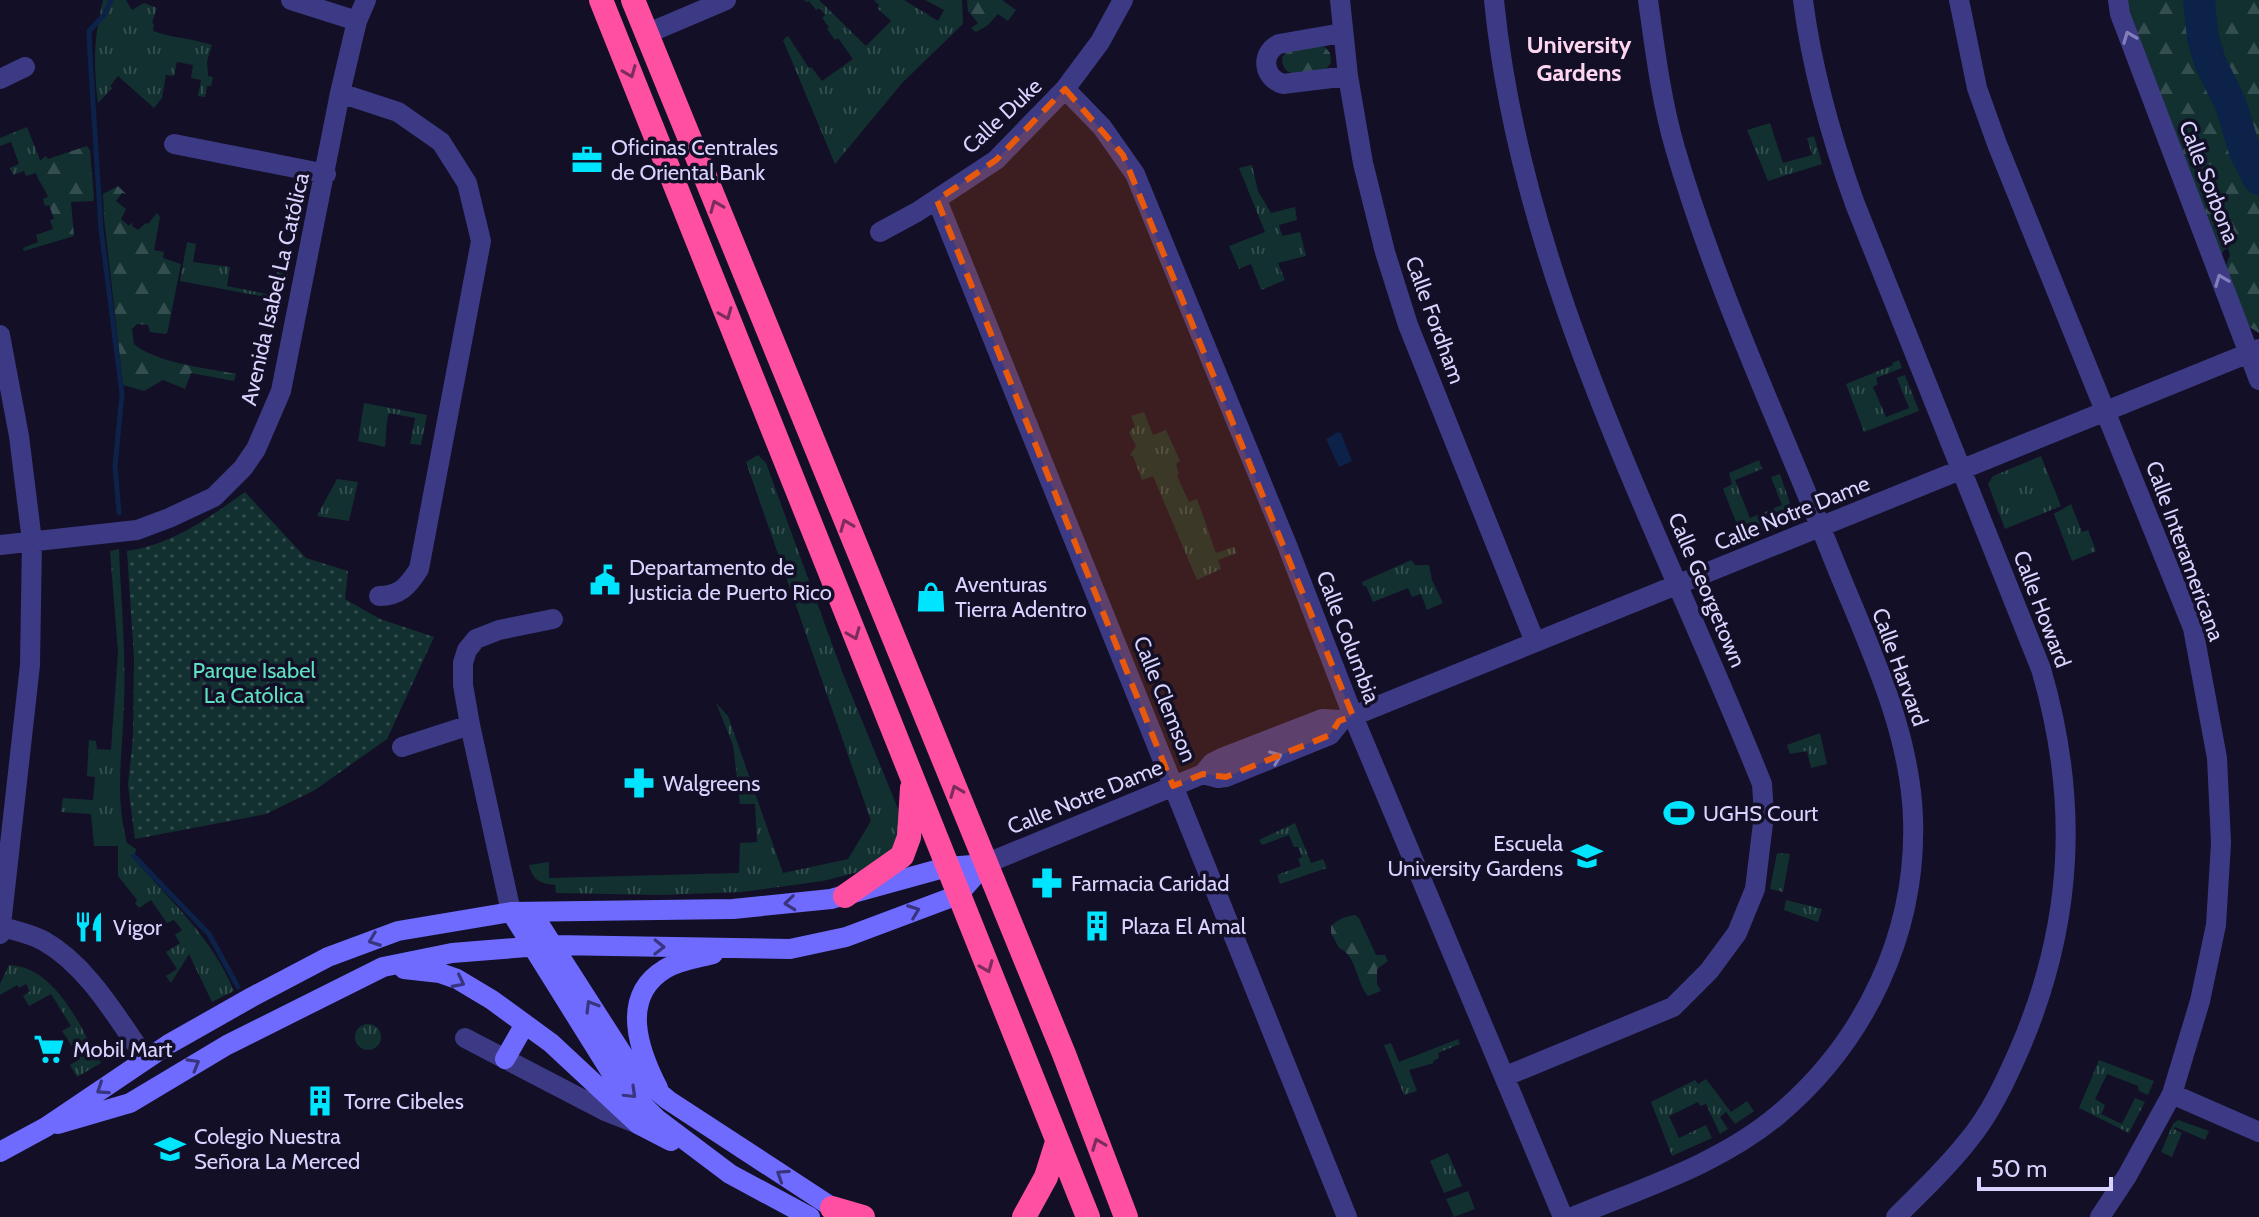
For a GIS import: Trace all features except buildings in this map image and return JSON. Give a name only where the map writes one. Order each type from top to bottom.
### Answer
[{"type":"highway","points":[[601,0],[1088,1217]]},
{"type":"highway","points":[[633,0],[1064,1054],[1126,1217]]},
{"type":"highway","points":[[845,896],[902,856],[909,837],[913,782]]},
{"type":"highway","points":[[1024,1217],[1046,1177],[1057,1142]]},
{"type":"highway","points":[[830,1214],[863,1217]]},
{"type":"street","points":[[291,0],[357,21]]},
{"type":"street","name":"Avenida Isabel La Católica","points":[[0,545],[137,530],[214,497],[243,468],[256,449],[281,391],[340,93],[357,21],[366,0]]},
{"type":"street","points":[[646,34],[726,0]]},
{"type":"street","name":"Calle Duke","points":[[880,232],[937,200],[996,160],[1065,89],[1100,42],[1123,0]]},
{"type":"street","name":"Calle Fordham","points":[[1340,0],[1348,76],[1363,163],[1385,252],[1408,325],[1535,642]]},
{"type":"street","name":"Calle Georgetown","points":[[1494,0],[1505,81],[1532,209],[1569,319],[1762,784],[1764,815],[1755,889],[1737,933],[1709,971],[1673,1007],[1506,1076]]},
{"type":"street","name":"Calle Harvard","points":[[1573,1217],[1705,1161],[1754,1133],[1821,1072],[1856,1028],[1890,959],[1905,907],[1913,855],[1909,776],[1892,708],[1702,235],[1674,145],[1657,66],[1648,0]]},
{"type":"street","name":"Calle Howard","points":[[1803,0],[1816,79],[1834,145],[2031,642],[2054,715],[2063,767],[2067,826],[2065,882],[2054,950],[2032,1020],[2005,1084],[1968,1142],[1896,1217]]},
{"type":"street","name":"Calle Interamericana","points":[[1959,0],[1977,88],[1997,144],[2193,628],[2217,758],[2221,843],[2216,925],[2200,1001],[2172,1094],[2127,1176],[2100,1217]]},
{"type":"street","name":"Calle Sorbona","points":[[2118,0],[2120,14],[2254,351],[2259,380]]},
{"type":"street","points":[[1342,33],[1270,48],[1266,55],[1267,70],[1275,82],[1283,84],[1348,76]]},
{"type":"street","points":[[0,79],[25,67]]},
{"type":"street","name":"Calle Columbia","points":[[1065,89],[1102,127],[1135,174],[1287,545],[1347,718],[1506,1076],[1563,1217]]},
{"type":"street","points":[[340,93],[398,112],[441,142],[467,183],[481,241],[419,569],[400,592],[379,596]]},
{"type":"street","points":[[174,144],[326,174]]},
{"type":"street","name":"Calle Clemson","points":[[937,200],[1347,1217]]},
{"type":"street","points":[[0,335],[17,423],[32,541],[30,665],[1,930],[41,939],[63,953],[98,993],[146,1059]]},
{"type":"street","name":"Calle Notre Dame","points":[[985,864],[1203,774],[1212,763],[1224,757],[1322,719],[1347,718],[2254,351]]},
{"type":"street","points":[[553,619],[499,630],[476,639],[467,650],[463,663],[463,685],[470,725],[511,912],[614,1077],[657,1119],[730,1174]]},
{"type":"street","points":[[402,747],[470,725]]},
{"type":"street","points":[[0,1152],[46,1127],[146,1059],[252,997],[328,957],[398,931],[511,912],[733,909],[831,899],[947,867],[985,864]]},
{"type":"street","points":[[46,1127],[130,1103],[227,1045],[383,967],[452,953],[553,945],[790,949],[846,937],[958,895],[985,864]]},
{"type":"street","points":[[503,881],[532,913],[634,1072],[668,1100],[830,1214]]},
{"type":"street","points":[[668,1100],[657,1087],[637,1039],[635,1018],[641,999],[650,981],[666,968],[731,948]]},
{"type":"street","points":[[383,967],[440,973],[457,979],[490,999],[521,1030],[551,1043],[638,1124]]},
{"type":"street","points":[[505,1059],[521,1030]]},
{"type":"street","points":[[465,1038],[605,1111],[638,1124],[730,1174],[830,1214]]},
{"type":"street","points":[[2172,1094],[2259,1132]]},
{"type":"highlighted area","points":[[1065,89],[1123,155],[1353,716],[1339,721],[1330,735],[1226,777],[1203,774],[1173,786],[937,200],[996,160]]},
{"type":"green space","points":[[103,0],[126,0],[132,10],[144,3],[157,8],[153,31],[212,45],[207,61],[208,76],[213,77],[205,97],[198,96],[201,80],[191,78],[193,65],[177,62],[174,76],[166,75],[162,98],[154,108],[118,76],[98,103],[95,51]]},
{"type":"green space","points":[[804,0],[819,0],[866,46],[891,21],[877,8],[879,5],[874,0],[904,0],[938,21],[944,10],[925,0],[962,0],[963,24],[903,82],[835,164],[783,40],[788,36],[809,68],[822,81],[853,59],[838,38],[835,40],[827,29],[829,27],[822,18],[825,15],[820,8],[816,10],[809,1]]},
{"type":"green space","points":[[967,0],[1002,0],[1016,10],[1008,21],[998,14],[976,32],[971,28],[978,23],[968,11]]},
{"type":"green space","points":[[2112,0],[2259,0],[2259,333],[2248,326],[2225,268],[2230,255],[2228,248],[2221,257]]},
{"type":"green space","points":[[1319,46],[1330,53],[1331,63],[1326,69],[1298,74],[1286,70],[1282,57],[1287,52]]},
{"type":"green space","points":[[1770,123],[1783,163],[1812,155],[1807,138],[1814,136],[1822,164],[1768,181],[1747,130]]},
{"type":"green space","points":[[27,127],[40,160],[36,173],[26,176],[24,171],[13,175],[10,168],[19,164],[11,142],[0,146],[0,138]]},
{"type":"green space","points":[[87,146],[90,150],[94,198],[93,201],[71,202],[74,236],[24,251],[23,248],[38,242],[36,235],[53,229],[50,220],[54,219],[43,199],[48,197],[36,171],[40,161],[46,156],[48,159]]},
{"type":"green space","points":[[1252,165],[1258,191],[1271,213],[1295,207],[1297,220],[1279,225],[1282,236],[1300,232],[1306,256],[1278,263],[1285,280],[1261,290],[1251,264],[1239,269],[1229,246],[1265,232],[1239,168]]},
{"type":"green space","points":[[118,186],[126,194],[122,193],[116,201],[126,209],[121,219],[129,226],[133,222],[132,226],[138,230],[157,213],[160,217],[154,250],[164,252],[163,258],[181,264],[166,334],[150,332],[148,325],[137,324],[132,329],[134,344],[168,360],[236,374],[234,381],[191,373],[185,389],[163,380],[144,391],[123,385],[103,194]]},
{"type":"green space","points":[[187,242],[196,244],[193,262],[230,267],[227,286],[272,295],[277,272],[288,274],[282,300],[180,281]]},
{"type":"green space","points":[[1899,360],[1902,368],[1876,378],[1878,384],[1873,387],[1886,417],[1909,408],[1897,378],[1905,375],[1919,411],[1864,432],[1846,384]]},
{"type":"green space","points":[[364,403],[427,415],[421,445],[410,444],[415,418],[389,413],[385,447],[358,441]]},
{"type":"green space","points":[[1144,412],[1153,435],[1166,430],[1180,461],[1176,464],[1177,476],[1189,502],[1197,499],[1216,553],[1234,547],[1237,553],[1218,560],[1221,569],[1197,580],[1153,476],[1142,480],[1130,455],[1136,446],[1129,432],[1135,426],[1131,416]]},
{"type":"green space","points":[[758,455],[766,463],[843,674],[901,816],[903,834],[878,867],[823,881],[742,892],[660,895],[556,893],[555,885],[538,880],[529,865],[549,862],[549,878],[739,873],[740,843],[757,842],[755,804],[740,804],[733,745],[716,703],[728,716],[783,873],[848,859],[871,821],[746,462]]},
{"type":"green space","points":[[2041,456],[2061,506],[2005,529],[1988,484],[1993,476]]},
{"type":"green space","points":[[1759,460],[1762,469],[1735,480],[1750,518],[1782,505],[1771,477],[1780,474],[1794,515],[1789,520],[1742,537],[1723,489],[1732,484],[1729,473]]},
{"type":"green space","points":[[337,479],[358,482],[349,521],[317,516]]},
{"type":"green space","name":"Parque Isabel La Católica","points":[[245,492],[306,558],[348,571],[345,599],[380,619],[434,637],[387,739],[315,790],[266,814],[135,839],[128,785],[133,737],[134,658],[127,551],[175,536]]},
{"type":"green space","points":[[2071,504],[2082,532],[2088,530],[2096,551],[2072,561],[2054,514]]},
{"type":"green space","points":[[119,549],[124,665],[120,790],[123,825],[127,843],[136,849],[134,859],[203,937],[225,972],[234,991],[212,1002],[189,954],[171,983],[166,976],[177,969],[166,952],[180,943],[175,935],[182,930],[174,920],[167,923],[151,900],[139,908],[135,903],[137,900],[118,876],[118,846],[94,846],[91,814],[61,812],[63,798],[93,800],[95,777],[87,776],[89,740],[96,741],[97,749],[111,750],[118,652],[110,551]]},
{"type":"green space","points":[[1411,560],[1415,565],[1429,565],[1443,603],[1427,610],[1421,594],[1412,597],[1408,588],[1373,602],[1362,582]]},
{"type":"green space","points":[[1820,733],[1827,764],[1811,768],[1807,751],[1790,754],[1787,745]]},
{"type":"green space","points":[[1295,823],[1311,863],[1323,859],[1327,868],[1280,884],[1277,875],[1301,866],[1298,847],[1294,847],[1289,835],[1262,845],[1259,840]]},
{"type":"green space","points":[[1777,853],[1790,854],[1783,892],[1770,889]]},
{"type":"green space","points":[[1786,900],[1822,909],[1818,922],[1784,910]]},
{"type":"green space","points":[[1355,915],[1376,955],[1385,955],[1388,961],[1377,969],[1377,984],[1381,991],[1368,996],[1353,963],[1339,948],[1331,933],[1334,923]]},
{"type":"green space","points":[[9,965],[26,968],[54,988],[66,1002],[101,1063],[77,1077],[70,1065],[80,1059],[62,1031],[71,1026],[51,994],[29,1006],[23,996],[30,991],[26,984],[19,988],[17,985],[0,995],[0,984]]},
{"type":"green space","points":[[368,1024],[377,1028],[381,1037],[377,1046],[368,1050],[359,1046],[355,1037],[359,1028]]},
{"type":"green space","points":[[1458,1039],[1460,1044],[1438,1053],[1439,1058],[1434,1063],[1409,1070],[1417,1091],[1404,1095],[1384,1045],[1391,1043],[1399,1062]]},
{"type":"green space","points":[[2099,1060],[2154,1081],[2148,1095],[2139,1091],[2138,1086],[2107,1074],[2095,1099],[2105,1105],[2101,1114],[2122,1124],[2135,1098],[2145,1102],[2129,1133],[2079,1108]]},
{"type":"green space","points":[[1706,1079],[1731,1112],[1747,1101],[1754,1111],[1735,1124],[1726,1112],[1720,1117],[1728,1129],[1720,1134],[1706,1104],[1700,1106],[1698,1102],[1669,1116],[1679,1138],[1706,1125],[1712,1138],[1672,1156],[1651,1102],[1695,1080],[1698,1084]]},
{"type":"green space","points":[[2178,1120],[2209,1131],[2205,1140],[2175,1127],[2182,1133],[2172,1157],[2161,1152],[2173,1124]]},
{"type":"green space","points":[[1448,1153],[1462,1186],[1444,1193],[1430,1161]]},
{"type":"green space","points":[[1468,1191],[1475,1209],[1454,1217],[1446,1199]]},
{"type":"water","points":[[1338,432],[1352,461],[1339,467],[1326,439]]},
{"type":"waterway","points":[[111,0],[104,15],[89,31],[101,229],[122,394],[115,466],[119,513]]},
{"type":"waterway","points":[[2199,0],[2203,38],[2210,62],[2231,105],[2245,152],[2259,179]]},
{"type":"waterway","points":[[134,856],[209,934],[238,987]]},
{"type":"place","name":"Oficinas Centrales de Oriental Bank","points":[[587,160]]},
{"type":"place","name":"Departamento de Justicia de Puerto Rico","points":[[605,580]]},
{"type":"place","name":"Aventuras Tierra Adentro","points":[[931,597]]},
{"type":"place","name":"Walgreens","points":[[639,783]]},
{"type":"place","name":"UGHS Court","points":[[1679,813]]},
{"type":"place","name":"Escuela University Gardens","points":[[1587,856]]},
{"type":"place","name":"Farmacia Caridad","points":[[1047,883]]},
{"type":"place","name":"Plaza El Amal","points":[[1097,926]]},
{"type":"place","name":"Vigor","points":[[89,927]]},
{"type":"place","name":"Mobil Mart","points":[[49,1049]]},
{"type":"place","name":"Torre Cibeles","points":[[320,1101]]},
{"type":"place","name":"Colegio Nuestra Señora La Merced","points":[[170,1149]]},
{"type":"district","name":"University Gardens","points":[[1579,58]]}]
